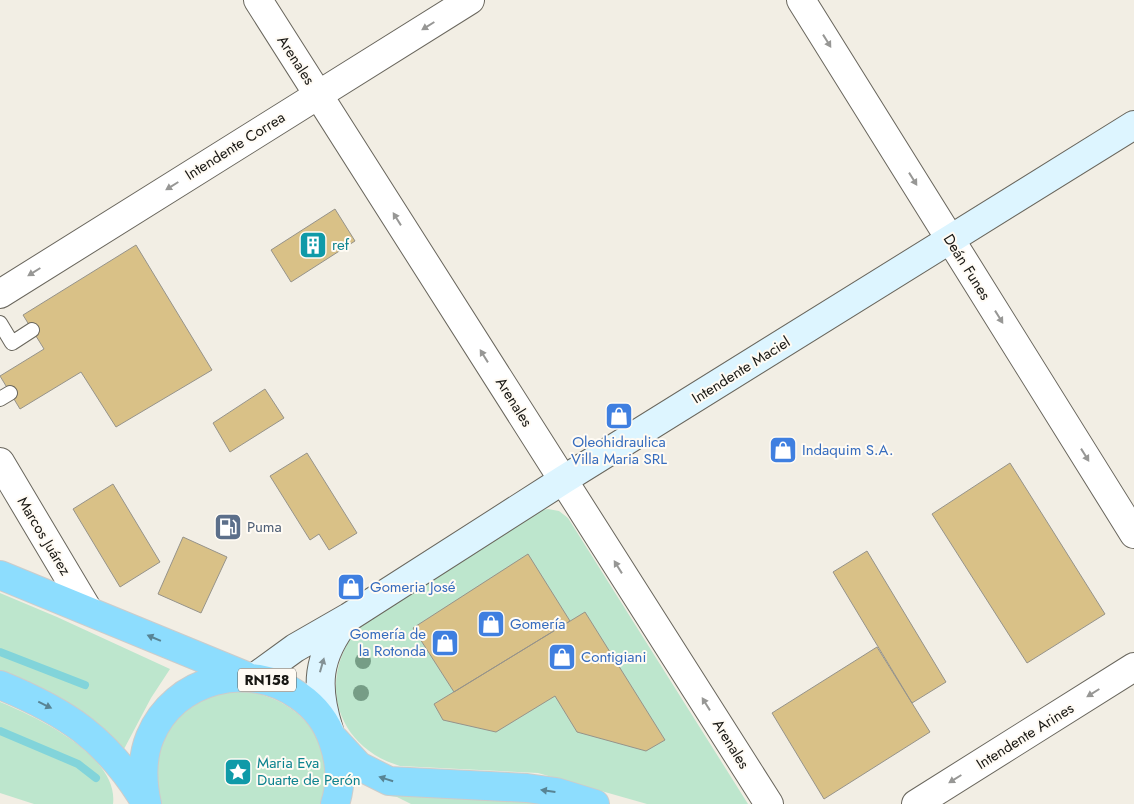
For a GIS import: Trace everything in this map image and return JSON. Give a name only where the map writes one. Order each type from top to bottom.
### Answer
[{"type":"highway","name":"RN158","points":[[0,575],[199,657],[290,690],[319,714],[330,733],[359,766],[389,781],[527,788],[556,792],[595,804]]},
{"type":"highway","name":"RN158","points":[[146,804],[143,770],[145,753],[150,736],[164,714],[182,696],[213,680],[251,677]]},
{"type":"highway","name":"RN158","points":[[0,685],[55,710],[96,740],[118,762],[146,804]]},
{"type":"highway","name":"RN158","points":[[330,733],[339,766],[340,782],[335,804]]},
{"type":"main road","name":"Intendente Maciel","points":[[251,677],[295,648],[349,617],[563,480],[1134,125]]},
{"type":"main road","name":"Intendente Maciel","points":[[330,733],[320,698],[321,670],[332,641],[349,617]]},
{"type":"street","name":"Arenales","points":[[258,0],[769,804]]},
{"type":"street","name":"Intendente Correa","points":[[0,294],[470,0]]},
{"type":"street","name":"Deán Funes","points":[[801,0],[1134,534]]},
{"type":"street","name":"Marcos Juárez","points":[[0,462],[88,610]]},
{"type":"street","name":"Intendente Arines","points":[[916,804],[1134,667]]},
{"type":"lane","points":[[0,323],[12,343],[32,330]]},
{"type":"green space","points":[[548,509],[559,511],[568,518],[748,804],[647,804],[538,773],[400,766],[378,756],[360,743],[347,726],[339,708],[336,687],[338,667],[346,646],[360,626],[534,512]]},
{"type":"green space","points":[[0,593],[170,669],[151,698],[124,749],[0,674]]},
{"type":"green space","points":[[234,690],[256,693],[277,700],[294,711],[308,724],[319,741],[325,760],[326,781],[322,804],[157,804],[155,773],[157,757],[169,728],[178,716],[190,706],[207,697]]},
{"type":"green space","points":[[0,702],[54,728],[90,755],[103,770],[111,786],[113,804],[34,804],[0,793]]},
{"type":"green space","points":[[383,795],[507,799],[550,804],[411,804],[397,797]]},
{"type":"building","name":"ref","points":[[335,209],[355,241],[291,282],[271,250]]},
{"type":"building","points":[[136,245],[212,370],[116,427],[81,372],[20,409],[0,376],[44,349],[23,315]]},
{"type":"building","points":[[265,389],[284,418],[230,452],[213,423]]},
{"type":"building","points":[[307,453],[357,533],[329,550],[319,534],[310,540],[270,476]]},
{"type":"building","points":[[1010,463],[1105,614],[1027,663],[932,514]]},
{"type":"building","points":[[113,484],[160,562],[120,587],[73,509]]},
{"type":"building","points":[[183,537],[227,557],[201,613],[158,594]]},
{"type":"building","points":[[867,551],[946,682],[912,703],[833,572]]},
{"type":"building","name":"Gomería","points":[[528,554],[570,621],[454,692],[413,628]]},
{"type":"building","name":"Contigiani","points":[[585,612],[665,740],[646,751],[577,732],[555,696],[496,732],[443,720],[434,704]]},
{"type":"building","points":[[877,647],[930,732],[824,799],[772,713]]},
{"type":"waterway","points":[[0,652],[85,685]]},
{"type":"waterway","points":[[0,731],[78,764],[96,778]]},
{"type":"place","name":"ref","points":[[313,245]]},
{"type":"place","name":"Oleohidraulica Villa Maria SRL","points":[[619,416]]},
{"type":"place","name":"Indaquim S.A.","points":[[783,450]]},
{"type":"place","name":"Puma","points":[[228,527]]},
{"type":"place","name":"Gomeria José","points":[[351,587]]},
{"type":"place","name":"Gomería","points":[[491,624]]},
{"type":"place","name":"Gomería de la Rotonda","points":[[445,643]]},
{"type":"place","name":"Contigiani","points":[[562,657]]},
{"type":"place","name":"Maria Eva Duarte de Perón","points":[[238,772]]}]
